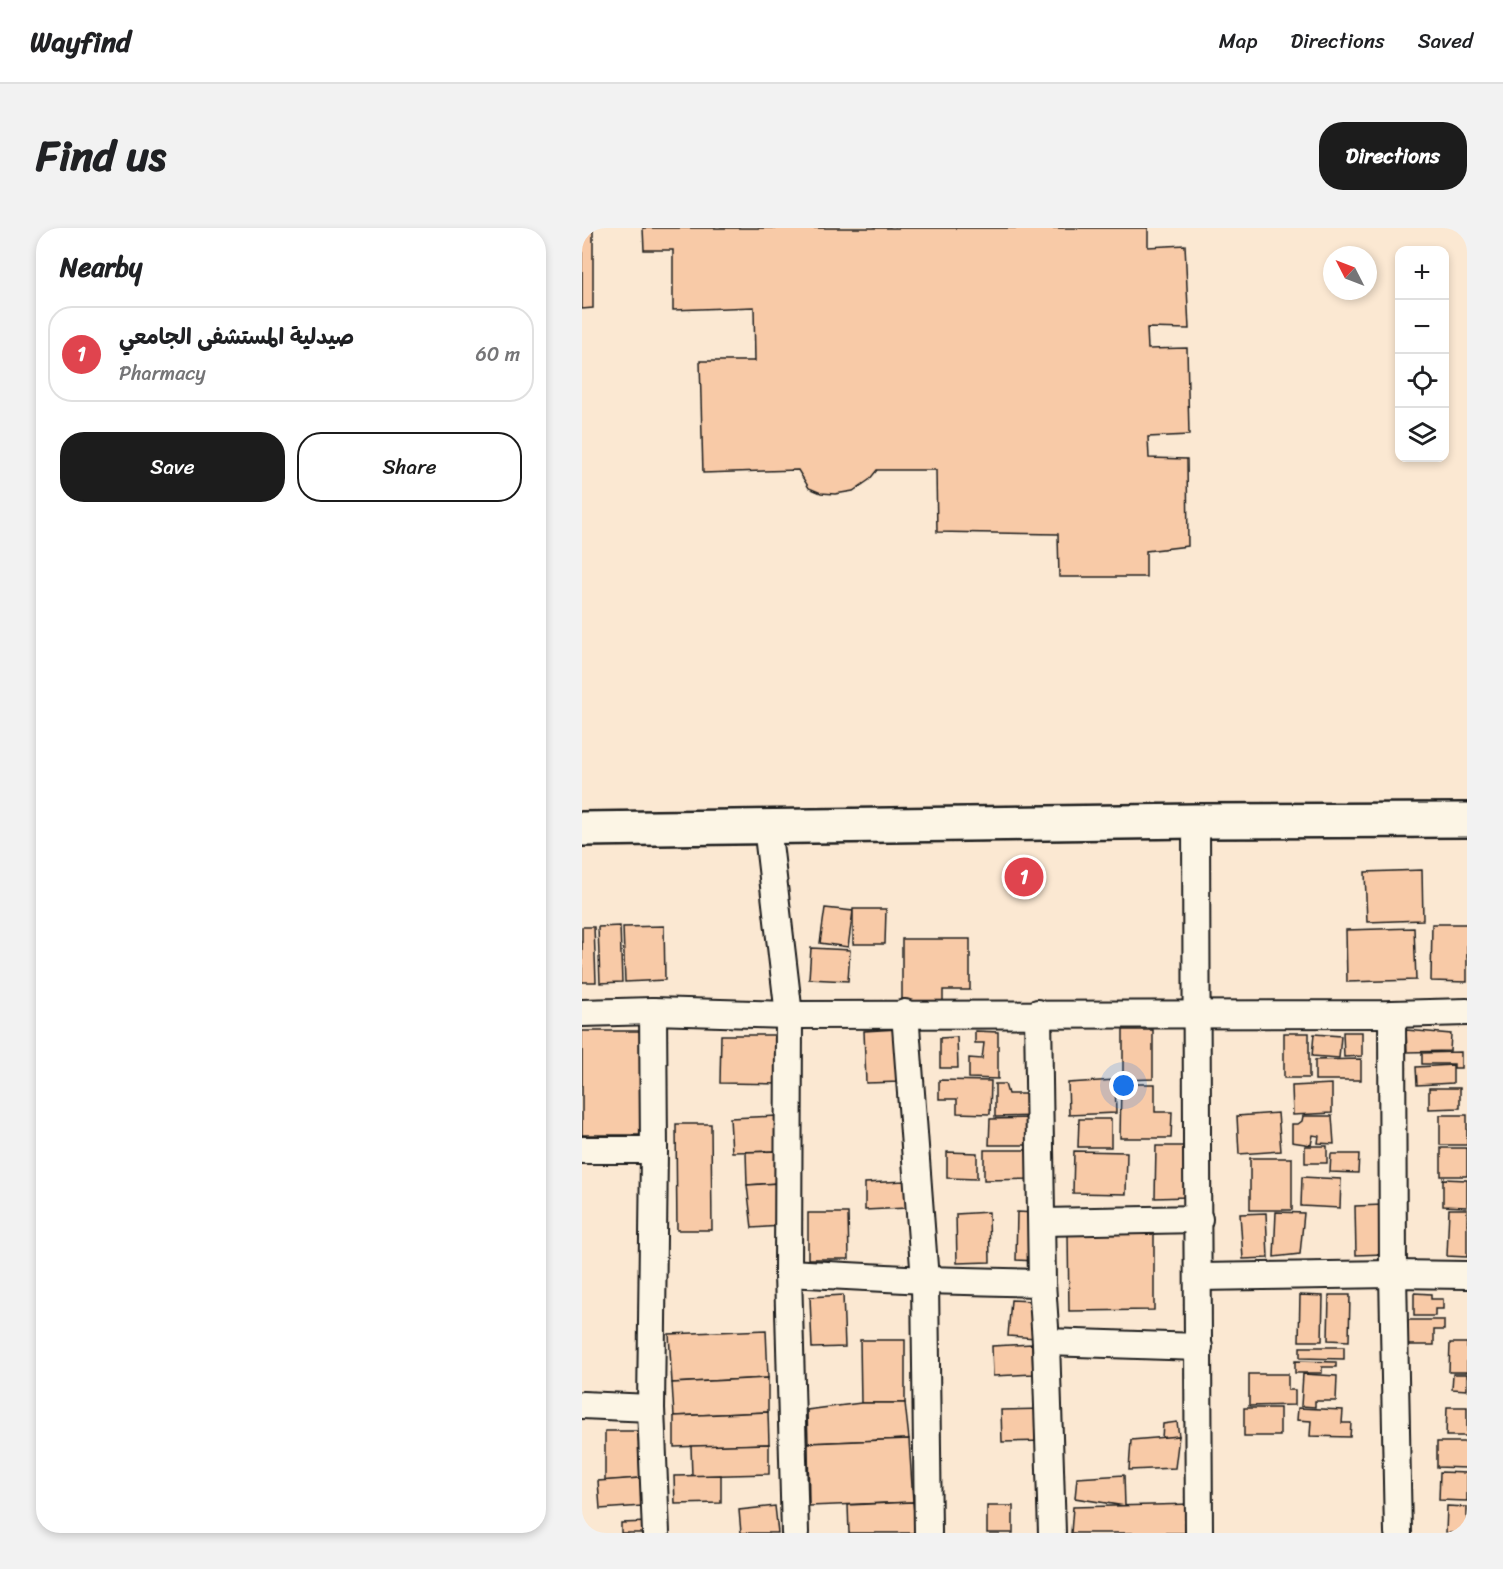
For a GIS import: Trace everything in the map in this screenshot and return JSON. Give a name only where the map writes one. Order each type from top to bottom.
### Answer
[{"type":"street","points":[[582,829],[1467,820]]},
{"type":"street","points":[[1196,821],[1195,1013],[1200,1276],[1199,1533]]},
{"type":"street","points":[[767,826],[789,1015],[788,1273],[795,1533]]},
{"type":"street","points":[[653,1011],[651,1408],[656,1533]]},
{"type":"street","points":[[582,1013],[653,1011],[789,1015],[1467,1012]]},
{"type":"street","points":[[905,1013],[925,1280],[928,1533]]},
{"type":"street","points":[[1038,1013],[1043,1222],[1042,1283],[1047,1342],[1052,1533]]},
{"type":"street","points":[[1392,1014],[1393,1274],[1398,1533]]},
{"type":"street","points":[[582,1150],[654,1150]]},
{"type":"street","points":[[1043,1222],[1198,1219]]},
{"type":"street","points":[[788,1273],[1042,1283]]},
{"type":"street","points":[[1200,1276],[1467,1275]]},
{"type":"street","points":[[1047,1342],[1199,1347]]},
{"type":"street","points":[[582,1405],[651,1408]]},
{"type":"building","points":[[582,228],[593,228],[593,308],[582,309]]},
{"type":"building","points":[[643,228],[1148,228],[1148,247],[1185,245],[1189,329],[1147,328],[1148,349],[1187,348],[1189,435],[1148,437],[1149,458],[1187,459],[1188,546],[1146,551],[1146,577],[1059,577],[1058,534],[937,532],[936,470],[877,470],[869,480],[853,491],[835,494],[821,493],[809,488],[798,470],[703,473],[700,361],[755,361],[754,307],[673,310],[673,250],[644,250]]},
{"type":"building","points":[[1422,870],[1423,920],[1367,922],[1365,872]]},
{"type":"building","points":[[825,908],[853,911],[848,947],[820,943]]},
{"type":"building","points":[[853,909],[886,909],[885,944],[853,944]]},
{"type":"building","points":[[1432,924],[1467,924],[1467,982],[1431,981]]},
{"type":"building","points":[[620,926],[622,982],[600,983],[598,927]]},
{"type":"building","points":[[664,926],[665,980],[625,982],[623,927]]},
{"type":"building","points":[[582,927],[594,927],[596,982],[582,982]]},
{"type":"building","points":[[1414,928],[1416,980],[1347,982],[1346,930]]},
{"type":"building","points":[[902,939],[970,939],[970,990],[943,990],[943,1004],[902,1004]]},
{"type":"building","points":[[811,948],[850,950],[848,981],[809,979]]},
{"type":"building","points":[[899,1029],[901,1082],[866,1083],[864,1031]]},
{"type":"building","points":[[1123,1030],[1153,1030],[1153,1079],[1123,1080]]},
{"type":"building","points":[[1406,1030],[1451,1034],[1450,1051],[1407,1052]]},
{"type":"building","points":[[582,1031],[643,1031],[643,1135],[582,1135]]},
{"type":"building","points":[[975,1031],[998,1032],[998,1079],[969,1078],[969,1058],[982,1059],[984,1043],[975,1043]]},
{"type":"building","points":[[1343,1032],[1362,1032],[1362,1056],[1344,1057]]},
{"type":"building","points":[[1284,1033],[1309,1033],[1309,1078],[1284,1078]]},
{"type":"building","points":[[1314,1034],[1341,1036],[1339,1058],[1312,1056]]},
{"type":"building","points":[[721,1035],[779,1035],[779,1084],[720,1083]]},
{"type":"building","points":[[957,1037],[958,1068],[940,1068],[940,1038]]},
{"type":"building","points":[[1461,1052],[1461,1068],[1454,1068],[1454,1064],[1422,1064],[1422,1053]]},
{"type":"building","points":[[1361,1059],[1361,1080],[1315,1080],[1315,1060]]},
{"type":"building","points":[[1453,1065],[1453,1083],[1417,1085],[1416,1067]]},
{"type":"building","points":[[939,1080],[991,1081],[990,1114],[957,1113],[957,1099],[939,1099]]},
{"type":"building","points":[[1115,1080],[1116,1113],[1069,1115],[1068,1083]]},
{"type":"building","points":[[995,1084],[1005,1084],[1008,1094],[1036,1094],[1036,1116],[995,1117]]},
{"type":"building","points":[[1121,1084],[1155,1084],[1155,1112],[1172,1112],[1171,1138],[1120,1138]]},
{"type":"building","points":[[1332,1084],[1332,1113],[1293,1115],[1292,1086]]},
{"type":"building","points":[[1429,1088],[1460,1088],[1460,1108],[1429,1109]]},
{"type":"building","points":[[1278,1113],[1281,1151],[1239,1154],[1237,1116]]},
{"type":"building","points":[[1440,1115],[1467,1115],[1467,1145],[1440,1145]]},
{"type":"building","points":[[778,1116],[778,1151],[732,1152],[730,1118]]},
{"type":"building","points":[[1303,1116],[1332,1116],[1334,1144],[1318,1143],[1319,1136],[1313,1135],[1311,1145],[1292,1142],[1292,1124],[1298,1124],[1302,1121]]},
{"type":"building","points":[[1032,1118],[1032,1145],[989,1145],[990,1119]]},
{"type":"building","points":[[1079,1119],[1111,1119],[1111,1147],[1078,1147]]},
{"type":"building","points":[[676,1124],[711,1124],[712,1230],[677,1230]]},
{"type":"building","points":[[1156,1146],[1188,1146],[1187,1197],[1155,1198]]},
{"type":"building","points":[[1305,1146],[1327,1146],[1327,1163],[1305,1163]]},
{"type":"building","points":[[1441,1148],[1467,1148],[1467,1176],[1441,1176]]},
{"type":"building","points":[[984,1150],[1031,1150],[1031,1179],[984,1180]]},
{"type":"building","points":[[778,1151],[779,1183],[747,1185],[746,1152]]},
{"type":"building","points":[[1074,1151],[1127,1152],[1126,1194],[1073,1193]]},
{"type":"building","points":[[947,1152],[977,1153],[977,1179],[947,1178]]},
{"type":"building","points":[[1331,1154],[1359,1154],[1358,1173],[1330,1172]]},
{"type":"building","points":[[1250,1158],[1292,1158],[1292,1210],[1250,1210]]},
{"type":"building","points":[[1302,1177],[1341,1179],[1340,1208],[1301,1206]]},
{"type":"building","points":[[1443,1179],[1467,1180],[1467,1207],[1443,1206]]},
{"type":"building","points":[[905,1181],[907,1208],[865,1210],[865,1183]]},
{"type":"building","points":[[779,1183],[781,1226],[752,1228],[747,1185]]},
{"type":"building","points":[[1383,1205],[1384,1254],[1356,1255],[1355,1206]]},
{"type":"building","points":[[1449,1209],[1467,1209],[1467,1257],[1447,1256]]},
{"type":"building","points":[[989,1212],[990,1262],[957,1263],[956,1214]]},
{"type":"building","points":[[1017,1212],[1037,1213],[1036,1261],[1016,1260]]},
{"type":"building","points":[[1276,1212],[1304,1213],[1300,1254],[1274,1257]]},
{"type":"building","points":[[808,1213],[848,1213],[849,1259],[808,1259]]},
{"type":"building","points":[[1266,1213],[1268,1258],[1243,1259],[1240,1214]]},
{"type":"building","points":[[1154,1232],[1154,1310],[1069,1311],[1068,1233]]},
{"type":"building","points":[[1414,1293],[1431,1294],[1431,1299],[1443,1299],[1443,1309],[1435,1309],[1435,1316],[1414,1316]]},
{"type":"building","points":[[843,1295],[845,1347],[812,1348],[810,1297]]},
{"type":"building","points":[[1300,1295],[1323,1296],[1322,1341],[1299,1341]]},
{"type":"building","points":[[1329,1295],[1350,1295],[1349,1341],[1328,1340]]},
{"type":"building","points":[[1011,1300],[1033,1301],[1031,1321],[1036,1338],[1008,1336]]},
{"type":"building","points":[[1408,1320],[1444,1320],[1444,1330],[1434,1330],[1434,1345],[1408,1345]]},
{"type":"building","points":[[766,1330],[768,1378],[672,1383],[669,1334]]},
{"type":"building","points":[[860,1340],[905,1340],[905,1403],[861,1403]]},
{"type":"building","points":[[1450,1343],[1467,1343],[1467,1372],[1449,1372]]},
{"type":"building","points":[[1032,1344],[1033,1374],[993,1376],[992,1346]]},
{"type":"building","points":[[1300,1347],[1344,1347],[1344,1359],[1300,1358]]},
{"type":"building","points":[[1295,1361],[1336,1362],[1336,1367],[1322,1367],[1322,1373],[1295,1373]]},
{"type":"building","points":[[1249,1374],[1288,1374],[1288,1390],[1295,1390],[1295,1405],[1249,1406]]},
{"type":"building","points":[[1303,1374],[1337,1376],[1336,1401],[1315,1401],[1315,1407],[1301,1406]]},
{"type":"building","points":[[1453,1374],[1467,1374],[1467,1390],[1452,1389]]},
{"type":"building","points":[[768,1378],[768,1412],[674,1416],[672,1383]]},
{"type":"building","points":[[861,1403],[905,1403],[909,1439],[808,1443],[807,1410]]},
{"type":"building","points":[[1447,1407],[1467,1407],[1467,1436],[1446,1436]]},
{"type":"building","points":[[1244,1408],[1280,1408],[1280,1436],[1244,1436]]},
{"type":"building","points":[[1298,1408],[1343,1410],[1342,1423],[1351,1423],[1350,1437],[1310,1436],[1311,1421],[1297,1420]]},
{"type":"building","points":[[1044,1409],[1045,1441],[1002,1442],[1001,1410]]},
{"type":"building","points":[[768,1412],[769,1444],[674,1447],[674,1416]]},
{"type":"building","points":[[1177,1422],[1179,1436],[1162,1438],[1163,1424]]},
{"type":"building","points":[[605,1431],[638,1431],[640,1478],[605,1481]]},
{"type":"building","points":[[1179,1436],[1175,1468],[1129,1470],[1131,1440]]},
{"type":"building","points":[[909,1439],[913,1502],[809,1506],[808,1443]]},
{"type":"building","points":[[1437,1442],[1467,1442],[1467,1468],[1437,1467]]},
{"type":"building","points":[[769,1444],[769,1474],[692,1476],[691,1446]]},
{"type":"building","points":[[1440,1472],[1467,1473],[1467,1501],[1439,1500]]},
{"type":"building","points":[[721,1475],[721,1503],[675,1504],[674,1476]]},
{"type":"building","points":[[1124,1475],[1125,1506],[1075,1498],[1077,1478]]},
{"type":"building","points":[[640,1478],[642,1506],[600,1509],[598,1481]]},
{"type":"building","points":[[913,1502],[916,1533],[849,1533],[848,1505]]},
{"type":"building","points":[[1192,1504],[1190,1533],[1071,1533],[1073,1507]]},
{"type":"building","points":[[775,1506],[778,1533],[741,1533],[739,1510]]},
{"type":"building","points":[[987,1506],[1013,1506],[1013,1533],[987,1533]]},
{"type":"building","points":[[1447,1506],[1467,1507],[1467,1533],[1446,1533]]},
{"type":"building","points":[[649,1522],[650,1533],[621,1533],[621,1523]]},
{"type":"place","name":"صيدلية المستشفى الجامعي","points":[[1024,877]]}]
